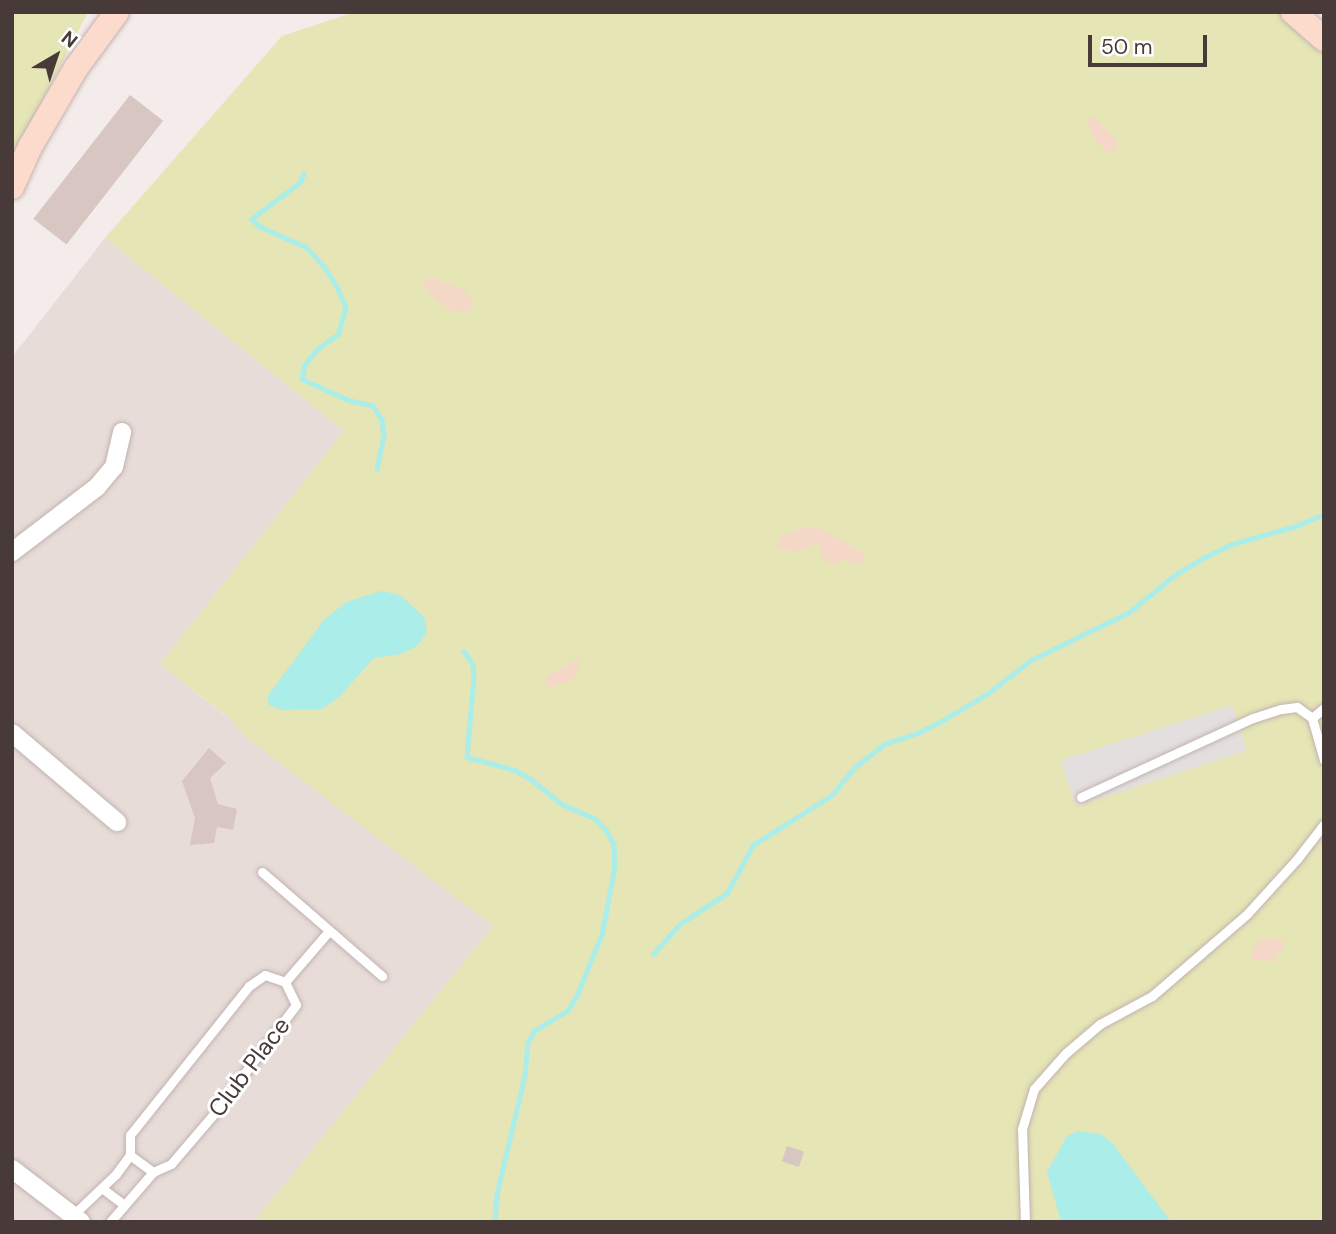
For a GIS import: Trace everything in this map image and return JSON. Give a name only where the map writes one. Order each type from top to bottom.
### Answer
[{"type":"street","points":[[12,187],[30,147],[76,68],[117,12]]},
{"type":"street","points":[[1293,12],[1324,39]]},
{"type":"street","points":[[12,552],[97,487],[114,467],[122,432]]},
{"type":"street","points":[[12,733],[117,822]]},
{"type":"street","points":[[12,1169],[77,1219]]},
{"type":"lane","points":[[1080,797],[1253,718],[1297,707],[1312,718],[1324,760]]},
{"type":"lane","points":[[1312,718],[1324,708]]},
{"type":"lane","points":[[1025,1222],[1022,1129],[1034,1089],[1066,1053],[1100,1024],[1152,996],[1247,914],[1297,859],[1324,824]]},
{"type":"lane","points":[[262,872],[382,976]]},
{"type":"lane","points":[[285,982],[329,931]]},
{"type":"lane","name":"Club Place","points":[[77,1219],[131,1155],[130,1135],[248,986],[265,975],[285,982],[296,1005],[212,1116],[171,1164],[153,1172],[110,1222]]},
{"type":"lane","points":[[131,1155],[153,1172]]},
{"type":"lane","points":[[103,1189],[124,1205]]},
{"type":"shaded area","points":[[105,238],[344,431],[160,664],[493,926],[254,1222],[12,1222],[12,357]]},
{"type":"shaded area","points":[[1232,705],[1247,751],[1076,806],[1061,761]]},
{"type":"green space","points":[[12,12],[88,12],[12,160]]},
{"type":"green space","points":[[355,12],[1282,12],[1324,51],[1324,1222],[254,1222],[493,926],[248,739],[227,716],[160,664],[344,431],[105,238],[282,36]]},
{"type":"sand","points":[[1094,116],[1117,141],[1117,150],[1106,151],[1095,139],[1087,124],[1090,117]]},
{"type":"sand","points":[[431,277],[465,291],[472,300],[470,311],[453,312],[434,298],[422,283]]},
{"type":"sand","points":[[808,527],[823,530],[845,542],[865,555],[865,561],[857,565],[845,559],[837,563],[827,562],[821,557],[822,547],[816,544],[796,552],[779,548],[777,544],[782,535]]},
{"type":"sand","points":[[579,659],[576,678],[553,687],[545,686],[546,677]]},
{"type":"sand","points":[[1275,938],[1283,941],[1284,946],[1273,961],[1252,960],[1250,955],[1259,941]]},
{"type":"water","points":[[381,591],[400,595],[424,617],[427,632],[417,646],[401,654],[374,658],[339,697],[322,709],[282,710],[269,705],[267,697],[324,620],[346,602]]},
{"type":"water","points":[[1077,1131],[1101,1134],[1113,1144],[1171,1222],[1061,1222],[1047,1172],[1067,1136]]},
{"type":"building","points":[[130,95],[163,121],[66,245],[33,219]]},
{"type":"building","points":[[209,748],[226,763],[210,778],[218,804],[237,809],[233,830],[217,827],[214,843],[190,845],[195,818],[182,781]]},
{"type":"building","points":[[787,1146],[804,1152],[799,1167],[782,1161]]},
{"type":"waterway","points":[[304,173],[300,183],[252,219],[259,226],[306,247],[324,266],[337,287],[346,307],[339,334],[317,350],[305,365],[302,379],[348,400],[373,406],[382,420],[384,436],[377,468]]},
{"type":"waterway","points":[[653,954],[680,924],[727,893],[753,845],[832,795],[855,767],[884,744],[918,733],[940,722],[987,694],[1031,660],[1128,613],[1175,575],[1203,558],[1232,544],[1296,526],[1324,514]]},
{"type":"waterway","points":[[464,651],[473,665],[474,677],[467,757],[515,770],[532,780],[562,804],[595,819],[606,830],[614,844],[615,867],[602,935],[577,996],[568,1011],[535,1031],[528,1042],[525,1076],[497,1194],[495,1222]]}]
